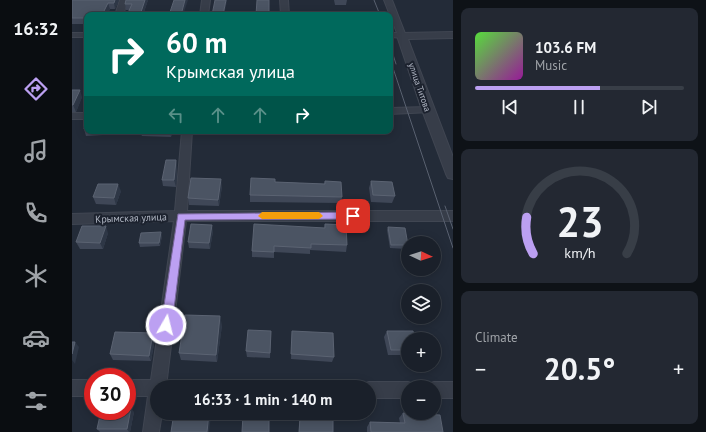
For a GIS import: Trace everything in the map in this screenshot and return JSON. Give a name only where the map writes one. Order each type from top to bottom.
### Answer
[{"type":"street","points":[[120,12],[124,0]]},
{"type":"street","points":[[204,12],[206,0]]},
{"type":"street","points":[[284,0],[285,12]]},
{"type":"street","name":"улица Титова","points":[[388,0],[391,12]]},
{"type":"street","name":"улица Титова","points":[[393,22],[396,35],[453,174]]},
{"type":"street","points":[[72,35],[84,35]]},
{"type":"street","points":[[396,35],[453,35]]},
{"type":"street","points":[[393,111],[428,110]]},
{"type":"street","points":[[72,116],[84,116]]},
{"type":"street","points":[[158,380],[181,216],[187,134]]},
{"type":"street","name":"Крымская улица","points":[[72,219],[181,216],[453,216]]},
{"type":"street","points":[[72,388],[84,388]]},
{"type":"street","points":[[136,388],[150,389]]},
{"type":"street","points":[[376,390],[401,390]]},
{"type":"street","points":[[441,390],[453,390]]},
{"type":"street","points":[[151,432],[153,420]]},
{"type":"building","points":[[72,0],[115,0],[114,3],[108,3],[104,12],[84,12],[84,18],[72,18]]},
{"type":"building","points":[[126,0],[145,0],[141,12],[128,12],[132,4],[125,4]]},
{"type":"building","points":[[174,0],[185,0],[182,12],[170,12]]},
{"type":"building","points":[[215,0],[226,0],[224,12],[213,12]]},
{"type":"building","points":[[257,0],[269,0],[269,12],[256,12]]},
{"type":"building","points":[[72,90],[80,90],[73,105],[72,105]]},
{"type":"building","points":[[166,160],[176,160],[174,180],[162,180]]},
{"type":"building","points":[[191,178],[221,179],[218,200],[188,198]]},
{"type":"building","points":[[251,178],[275,179],[275,182],[325,184],[325,181],[341,182],[342,197],[250,195]]},
{"type":"building","points":[[371,181],[392,182],[395,196],[373,195]]},
{"type":"building","points":[[98,184],[118,184],[114,198],[93,197]]},
{"type":"building","points":[[191,224],[212,225],[209,243],[188,242]]},
{"type":"building","points":[[254,224],[325,228],[325,224],[346,225],[347,245],[311,244],[311,248],[274,246],[274,252],[252,251]]},
{"type":"building","points":[[82,226],[106,226],[100,243],[76,242]]},
{"type":"building","points":[[388,227],[405,228],[406,236],[401,236],[401,245],[391,245]]},
{"type":"building","points":[[161,232],[159,243],[139,243],[141,233]]},
{"type":"building","points":[[185,315],[220,316],[216,355],[179,353]]},
{"type":"building","points":[[248,330],[271,331],[270,353],[246,351]]},
{"type":"building","points":[[292,331],[333,333],[334,357],[291,354]]},
{"type":"building","points":[[387,331],[413,331],[401,332],[401,350],[391,350]]},
{"type":"building","points":[[115,332],[153,333],[149,356],[110,354]]},
{"type":"building","points":[[72,342],[75,342],[72,354]]},
{"type":"building","points":[[99,420],[129,420],[127,429],[97,429]]},
{"type":"building","points":[[173,420],[208,420],[207,432],[171,432]]},
{"type":"building","points":[[243,420],[269,420],[269,432],[242,432]]},
{"type":"building","points":[[300,420],[333,420],[333,432],[299,432]]},
{"type":"building","points":[[404,420],[441,420],[443,432],[371,432],[370,422],[405,423]]},
{"type":"tram line","points":[[374,0],[379,12]]},
{"type":"tram line","points":[[393,54],[396,64]]},
{"type":"tram line","points":[[393,68],[453,248]]},
{"type":"tram line","points":[[445,206],[453,229]]},
{"type":"slow traffic","points":[[262,216],[319,216]]},
{"type":"route","points":[[166,325],[181,216],[353,216]]}]
